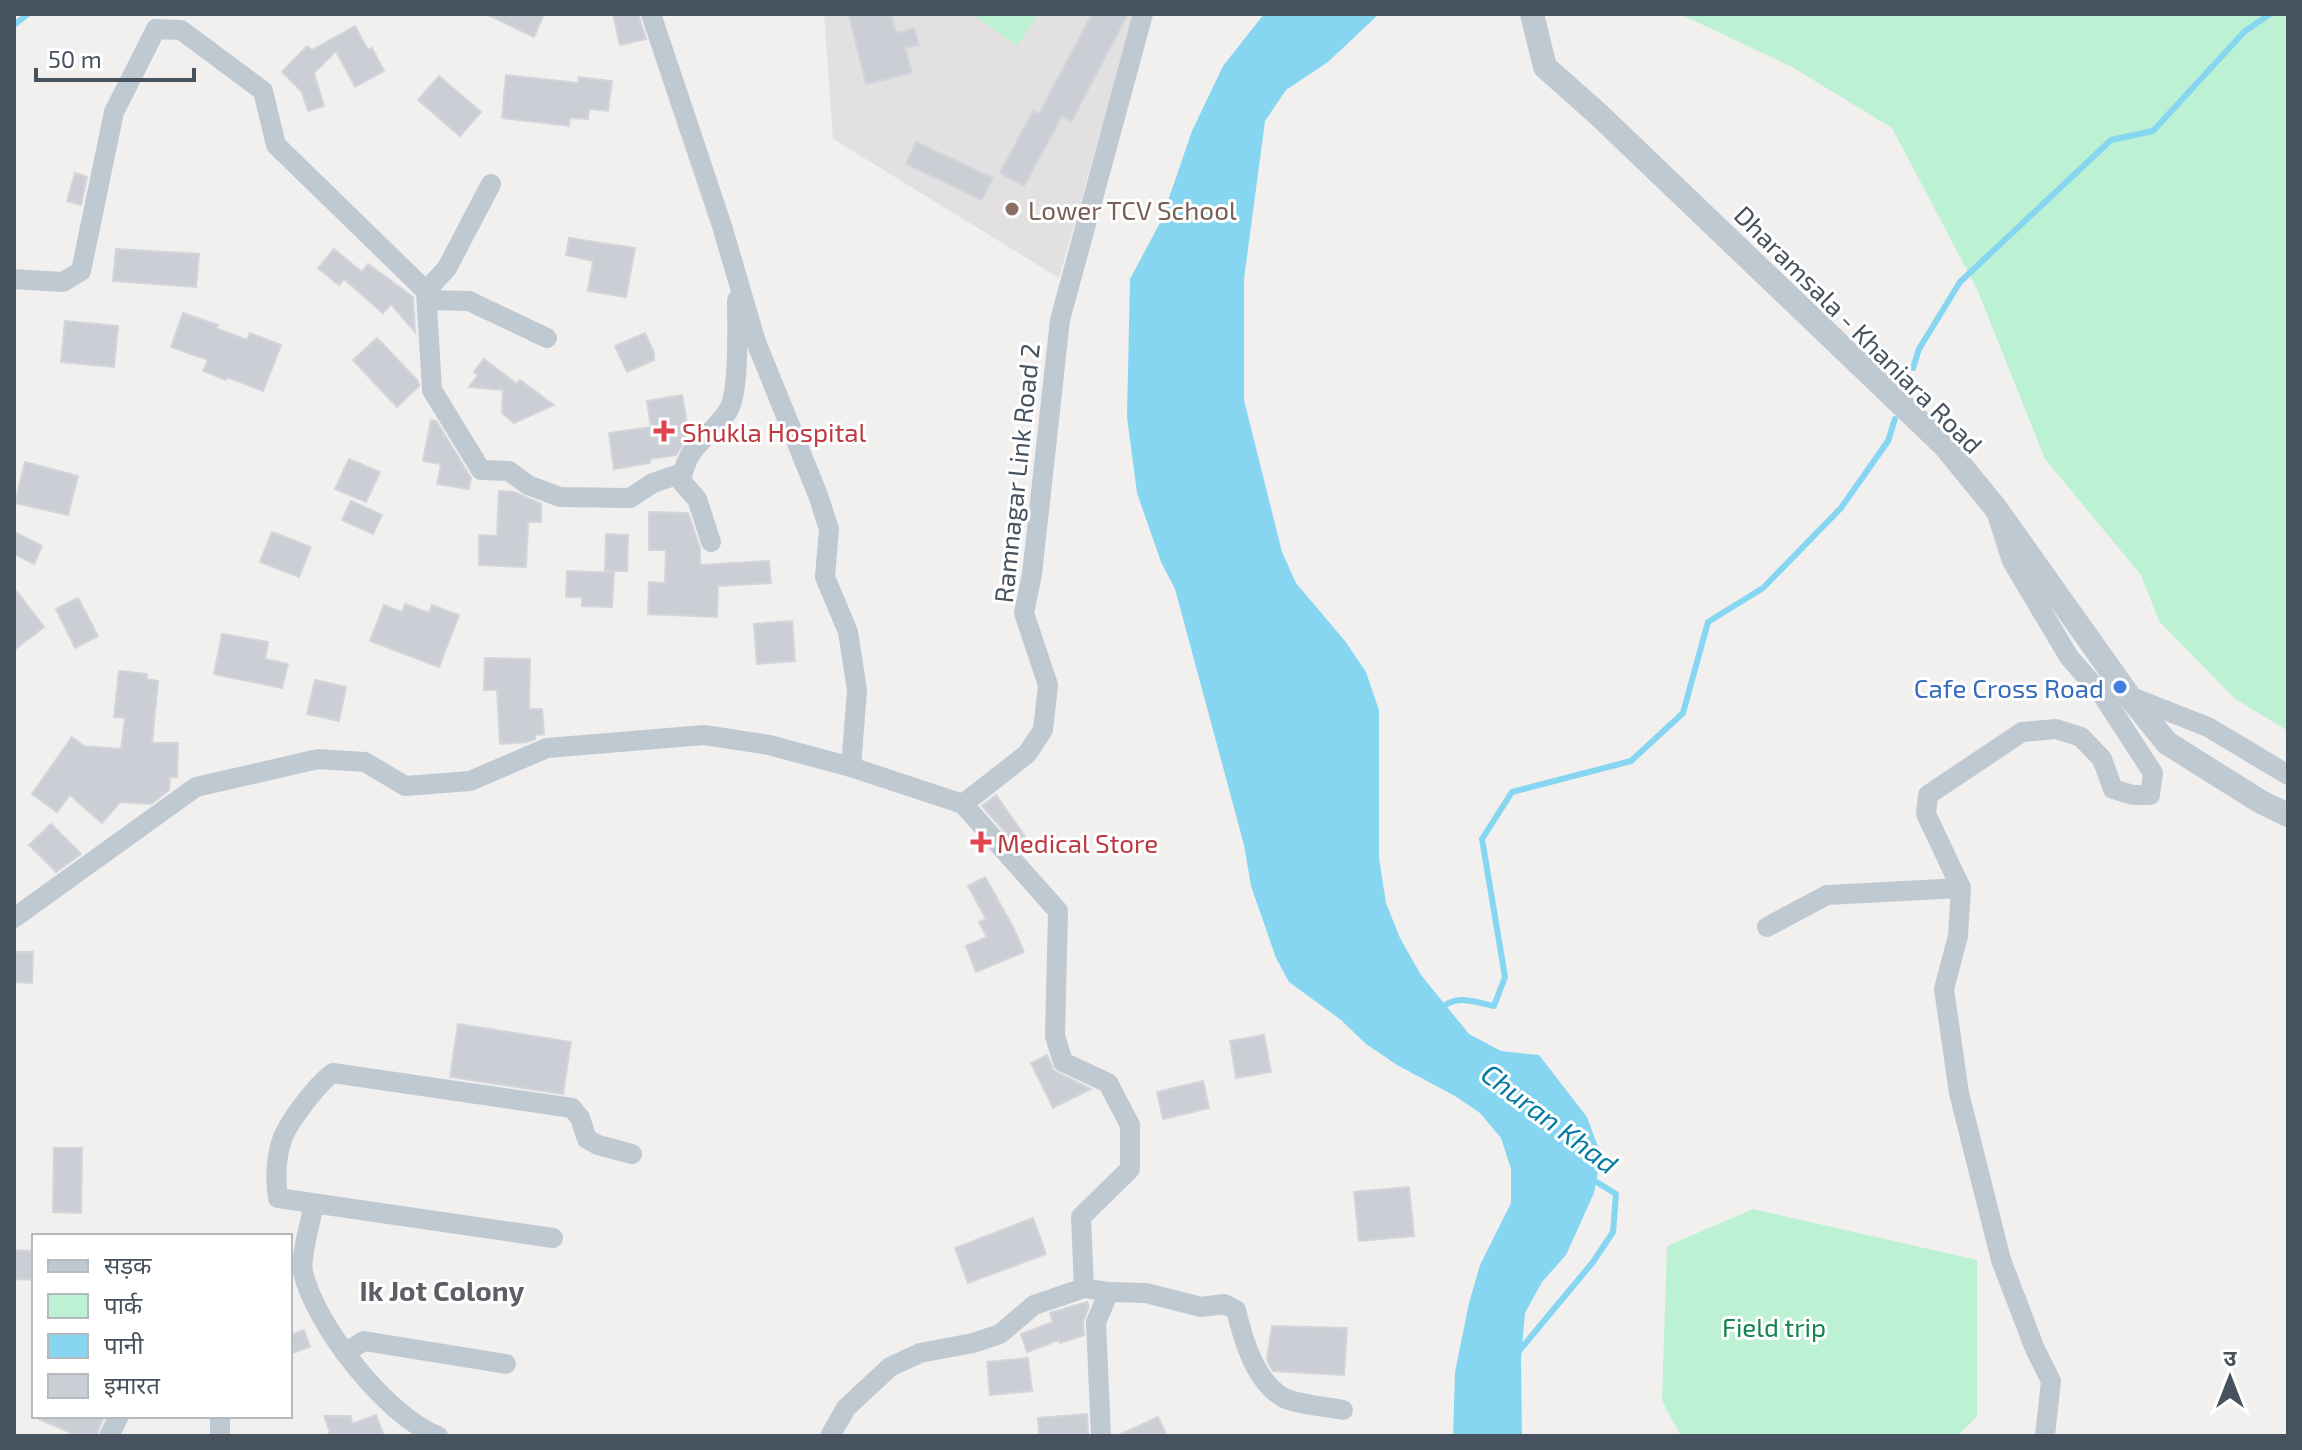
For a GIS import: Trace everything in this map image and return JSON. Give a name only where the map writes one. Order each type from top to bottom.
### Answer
[{"type":"street","points":[[651,14],[756,342],[829,529],[825,577],[848,632],[857,690],[851,767]]},
{"type":"street","name":"Ramnagar Link Road 2","points":[[963,804],[1027,754],[1043,730],[1048,685],[1024,613],[1032,574],[1060,320],[1143,14]]},
{"type":"street","name":"Dharamsala - Khaniara Road","points":[[1532,14],[1545,67],[1944,445],[1994,506],[2129,696],[2167,743],[2261,802],[2288,815]]},
{"type":"street","points":[[14,279],[63,282],[81,271],[114,112],[156,29],[181,30],[263,91],[276,145],[427,295],[469,301],[547,338]]},
{"type":"street","points":[[491,184],[447,268],[427,295],[432,390],[481,470],[509,471],[528,485],[560,497],[630,498],[653,483],[682,473]]},
{"type":"street","points":[[711,542],[697,499],[681,481],[685,459],[730,408],[736,360],[737,277]]},
{"type":"street","points":[[1994,506],[2012,561],[2032,596],[2069,657],[2103,696],[2153,773],[2150,795],[2133,795],[2113,789],[2102,759],[2081,737],[2056,729],[2022,732],[1928,795],[1926,814],[1961,888],[1958,936],[1944,989],[1959,1093],[2001,1260],[2035,1349],[2051,1381],[2045,1436]]},
{"type":"street","points":[[2129,696],[2208,727],[2288,775]]},
{"type":"street","points":[[14,918],[196,787],[318,759],[365,762],[405,786],[470,781],[547,748],[704,735],[769,745],[851,767],[963,804],[1058,911],[1055,1036],[1063,1062],[1108,1083],[1130,1125],[1130,1169],[1081,1217],[1084,1288]]},
{"type":"street","points":[[1767,927],[1827,895],[1961,888]]},
{"type":"street","points":[[553,1238],[278,1198],[275,1178],[284,1135],[320,1081],[333,1073],[572,1108],[580,1118],[587,1139],[632,1154]]},
{"type":"street","points":[[314,1204],[302,1269],[316,1306],[345,1353],[383,1398],[426,1432],[438,1436]]},
{"type":"street","points":[[830,1436],[846,1408],[890,1367],[920,1353],[973,1343],[1000,1334],[1034,1305],[1084,1288],[1146,1293],[1201,1307],[1224,1304],[1236,1310],[1243,1339],[1260,1374],[1283,1397],[1343,1410]]},
{"type":"street","points":[[1101,1436],[1096,1322],[1109,1292]]},
{"type":"street","points":[[345,1353],[364,1341],[506,1364]]},
{"type":"street","points":[[109,1436],[118,1418]]},
{"type":"shaded area","name":"Lower TCV School","points":[[824,14],[1134,14],[1059,278],[833,139]]},
{"type":"green space","points":[[972,14],[1038,14],[1017,46]]},
{"type":"green space","points":[[1680,14],[2288,14],[2288,731],[2234,698],[2159,621],[2141,575],[2045,459],[1977,289],[1892,128],[1792,67]]},
{"type":"green space","name":"Field trip","points":[[1753,1209],[1977,1260],[1977,1417],[1957,1436],[1681,1436],[1662,1401],[1667,1246]]},
{"type":"water","points":[[1264,14],[1379,14],[1328,62],[1286,90],[1265,121],[1244,279],[1244,400],[1282,552],[1296,583],[1345,641],[1366,672],[1379,710],[1379,858],[1386,903],[1400,938],[1421,975],[1469,1034],[1501,1051],[1539,1055],[1587,1117],[1601,1155],[1594,1193],[1566,1255],[1542,1282],[1525,1313],[1521,1358],[1522,1436],[1453,1436],[1455,1372],[1469,1303],[1480,1265],[1511,1203],[1511,1169],[1501,1138],[1480,1113],[1366,1044],[1341,1020],[1289,982],[1276,958],[1251,886],[1244,845],[1175,589],[1161,562],[1137,493],[1127,417],[1130,279],[1161,221],[1192,131],[1223,66]]},
{"type":"building","points":[[486,14],[544,14],[534,37]]},
{"type":"building","points":[[613,14],[638,14],[646,39],[620,45]]},
{"type":"building","points":[[891,14],[896,33],[914,28],[919,45],[905,48],[912,73],[866,84],[849,16]]},
{"type":"building","points":[[1092,14],[1128,14],[1071,122],[1062,116],[1024,186],[1000,173],[1033,111],[1039,114]]},
{"type":"building","points":[[355,26],[384,71],[355,87],[336,51],[314,73],[324,106],[308,111],[302,92],[282,72],[307,46],[312,50]]},
{"type":"building","points":[[506,75],[578,83],[579,77],[612,81],[608,111],[589,109],[588,119],[570,118],[569,126],[502,118]]},
{"type":"building","points":[[439,76],[481,112],[460,136],[418,100]]},
{"type":"building","points":[[916,142],[993,178],[982,200],[906,164]]},
{"type":"building","points":[[75,173],[87,177],[81,205],[67,201]]},
{"type":"building","points":[[569,238],[635,248],[626,297],[588,291],[593,261],[566,255]]},
{"type":"building","points":[[116,249],[199,254],[196,287],[113,281]]},
{"type":"building","points":[[334,249],[362,272],[368,264],[413,297],[415,332],[391,304],[383,313],[344,279],[339,285],[318,268]]},
{"type":"building","points":[[183,313],[218,325],[216,328],[247,340],[250,333],[281,345],[263,391],[203,371],[208,360],[171,347]]},
{"type":"building","points":[[65,321],[118,326],[114,367],[61,362]]},
{"type":"building","points":[[645,333],[654,360],[627,372],[615,346]]},
{"type":"building","points":[[377,338],[418,381],[419,386],[397,407],[353,360]]},
{"type":"building","points":[[484,359],[517,384],[520,380],[554,405],[514,423],[502,413],[503,390],[469,387],[478,375],[474,372]]},
{"type":"building","points":[[682,395],[689,435],[676,455],[614,469],[609,433],[651,427],[647,401]]},
{"type":"building","points":[[431,420],[436,421],[471,478],[469,489],[437,484],[441,464],[423,461]]},
{"type":"building","points":[[349,459],[380,472],[366,502],[335,489]]},
{"type":"building","points":[[25,462],[78,476],[68,515],[15,503]]},
{"type":"building","points":[[499,491],[515,492],[541,504],[541,522],[528,522],[526,567],[479,565],[479,535],[497,536]]},
{"type":"building","points":[[351,501],[382,515],[373,534],[342,520]]},
{"type":"building","points":[[649,512],[688,513],[700,548],[700,565],[769,561],[771,583],[718,586],[717,617],[648,614],[649,582],[665,583],[666,550],[649,550]]},
{"type":"building","points":[[14,532],[42,546],[34,564],[14,554]]},
{"type":"building","points":[[272,532],[311,547],[299,577],[260,562]]},
{"type":"building","points":[[606,534],[628,535],[627,571],[605,571]]},
{"type":"building","points":[[567,571],[614,573],[612,607],[582,606],[582,597],[566,597]]},
{"type":"building","points":[[14,588],[44,627],[14,650]]},
{"type":"building","points":[[78,598],[98,636],[75,648],[56,609]]},
{"type":"building","points":[[405,604],[429,613],[432,605],[459,615],[439,667],[370,641],[384,605],[402,612]]},
{"type":"building","points":[[792,621],[795,661],[757,664],[754,624]]},
{"type":"building","points":[[222,634],[268,642],[265,659],[288,664],[282,688],[214,674]]},
{"type":"building","points":[[485,658],[530,659],[529,709],[542,709],[544,734],[535,735],[535,739],[527,742],[500,744],[497,690],[484,690]]},
{"type":"building","points":[[119,671],[147,674],[147,679],[158,681],[152,743],[178,743],[177,777],[170,777],[169,790],[151,804],[120,802],[102,823],[70,795],[57,812],[32,794],[72,737],[84,746],[121,749],[125,718],[114,717]]},
{"type":"building","points":[[315,680],[346,687],[339,721],[307,714]]},
{"type":"building","points":[[996,795],[1031,845],[1022,851],[982,806]]},
{"type":"building","points":[[51,824],[81,854],[56,872],[29,845]]},
{"type":"building","points":[[985,877],[1024,952],[976,972],[966,946],[987,937],[979,922],[986,919],[968,886]]},
{"type":"building","points":[[14,952],[33,952],[32,983],[14,982]]},
{"type":"building","points":[[458,1024],[571,1042],[563,1094],[450,1077]]},
{"type":"building","points":[[1264,1035],[1271,1072],[1236,1078],[1230,1041]]},
{"type":"building","points":[[1047,1055],[1054,1071],[1091,1089],[1053,1108],[1031,1063]]},
{"type":"building","points":[[1203,1081],[1209,1108],[1163,1119],[1157,1092]]},
{"type":"building","points":[[54,1148],[82,1148],[81,1213],[53,1212]]},
{"type":"building","points":[[1409,1187],[1414,1236],[1359,1241],[1354,1192]]},
{"type":"building","points":[[1033,1218],[1046,1254],[968,1283],[955,1248]]},
{"type":"building","points":[[14,1250],[32,1251],[32,1280],[14,1279]]},
{"type":"building","points":[[1087,1302],[1084,1335],[1027,1352],[1021,1334],[1053,1322],[1050,1313]]},
{"type":"building","points":[[1272,1326],[1347,1328],[1344,1375],[1273,1371],[1267,1360]]},
{"type":"building","points":[[304,1330],[310,1347],[292,1353],[292,1334]]},
{"type":"building","points":[[1028,1358],[1032,1391],[990,1395],[987,1362]]},
{"type":"building","points":[[1087,1414],[1088,1436],[1039,1436],[1038,1418]]},
{"type":"building","points":[[376,1415],[384,1436],[326,1436],[330,1432],[324,1416],[351,1416],[352,1424]]},
{"type":"building","points":[[1158,1417],[1167,1436],[1117,1436]]},
{"type":"building","points":[[37,1418],[103,1418],[96,1436],[78,1436]]},
{"type":"waterway","points":[[14,25],[28,14]]},
{"type":"waterway","points":[[1913,368],[1919,349],[1960,282],[2111,140],[2153,131],[2244,32],[2270,14]]},
{"type":"waterway","points":[[1440,1010],[1458,1000],[1494,1006],[1505,977],[1482,839],[1512,792],[1631,761],[1683,713],[1708,622],[1763,588],[1841,508],[1888,441],[1895,419]]},
{"type":"waterway","name":"Churan Khad","points":[[1519,1351],[1593,1262],[1613,1232],[1616,1194],[1590,1178]]},
{"type":"place","name":"Lower TCV School","points":[[1012,209]]},
{"type":"place","name":"Shukla Hospital","points":[[664,431]]},
{"type":"place","name":"Cafe Cross Road","points":[[2120,687]]},
{"type":"place","name":"Medical Store","points":[[981,842]]},
{"type":"district","name":"Ik Jot Colony","points":[[442,1290]]}]
